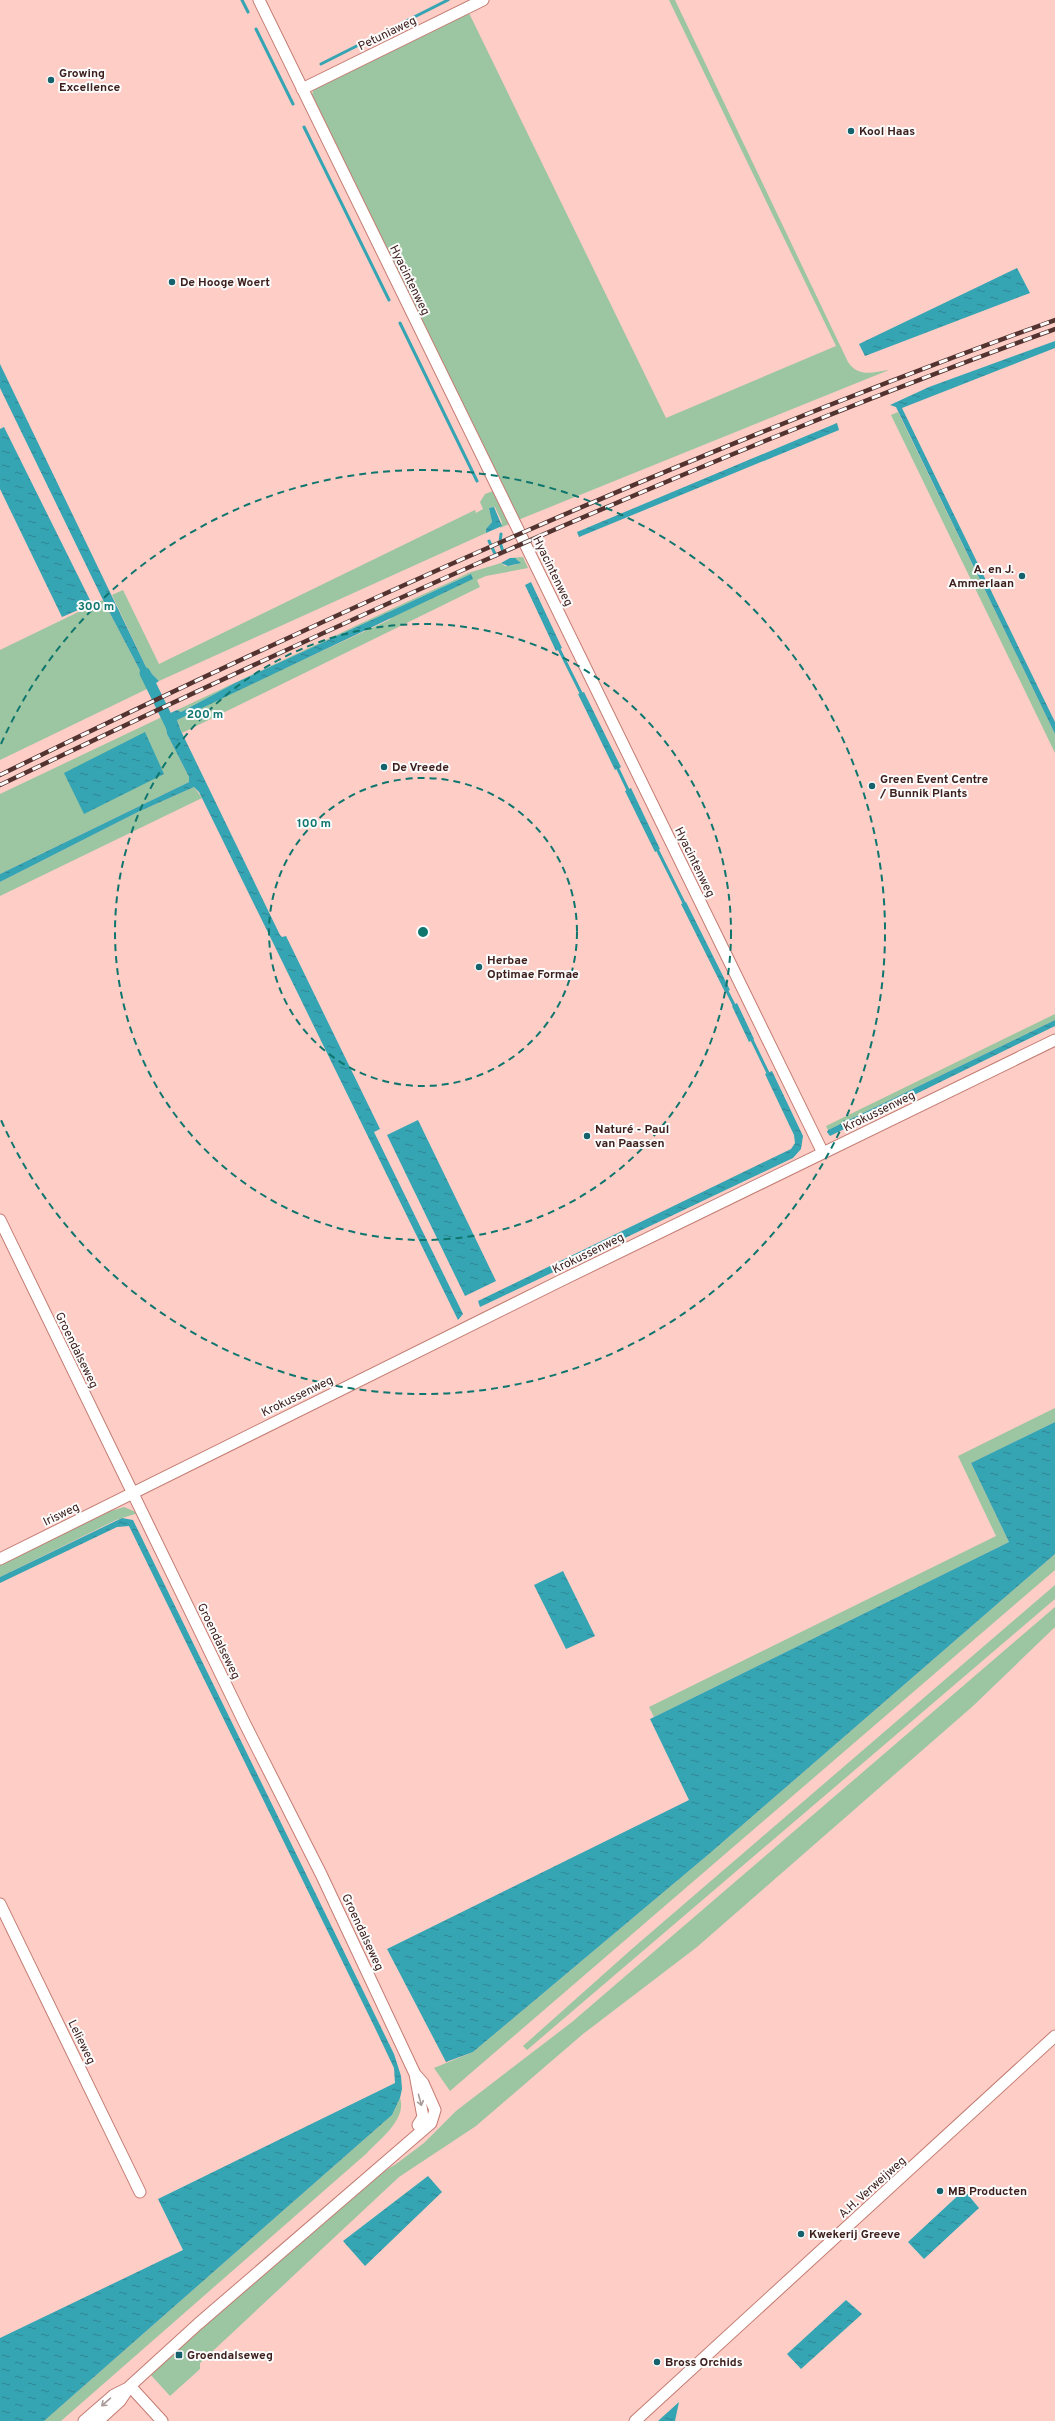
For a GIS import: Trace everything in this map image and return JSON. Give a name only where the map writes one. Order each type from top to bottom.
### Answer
[{"type":"street","name":"Hyacintenweg","points":[[259,0],[823,1153]]},
{"type":"street","name":"Petuniaweg","points":[[302,89],[483,0]]},
{"type":"street","name":"Krokussenweg","points":[[134,1493],[552,1284],[1055,1040]]},
{"type":"street","name":"Groendalseweg","points":[[0,1220],[242,1717],[321,1874],[415,2074],[423,2117],[418,2125]]},
{"type":"street","name":"Irisweg","points":[[0,1559],[134,1493]]},
{"type":"street","name":"Lelieweg","points":[[0,1904],[140,2192]]},
{"type":"street","name":"A.H. Verweijweg","points":[[635,2421],[1055,2036]]},
{"type":"street","name":"Groendalseweg","points":[[415,2074],[423,2083],[435,2110]]},
{"type":"street","points":[[400,2148],[404,2137],[435,2110]]},
{"type":"street","points":[[84,2421],[114,2395],[130,2386],[400,2148],[431,2123],[435,2110]]},
{"type":"street","points":[[98,2421],[120,2401],[130,2386]]},
{"type":"street","points":[[130,2386],[162,2421]]},
{"type":"green space","points":[[669,0],[675,0],[848,362],[857,370],[867,373],[889,370],[518,520],[312,95],[314,87],[468,11],[666,418],[836,346]]},
{"type":"green space","points":[[898,412],[1055,734],[1055,753],[891,415]]},
{"type":"green space","points":[[493,491],[509,524],[500,528],[502,522],[495,507],[489,508],[492,522],[486,529],[486,533],[159,681],[147,669],[112,595],[123,590],[159,664],[475,510],[476,513],[483,509],[480,502],[485,494]]},
{"type":"green space","points":[[523,557],[528,568],[486,576],[477,580],[480,587],[182,733],[177,720],[182,716],[389,620],[395,614],[471,574],[235,683],[181,712],[177,710],[468,573],[501,563],[505,566],[515,565],[519,560],[510,558]]},
{"type":"green space","points":[[103,600],[145,680],[147,689],[0,760],[0,650]]},
{"type":"green space","points":[[164,716],[167,734],[189,777],[189,782],[0,874],[0,794]]},
{"type":"green space","points":[[194,787],[202,798],[0,896],[0,882],[138,812]]},
{"type":"green space","points":[[1055,1014],[1055,1020],[828,1130],[826,1126]]},
{"type":"green space","points":[[1055,1408],[1055,1422],[971,1463],[1009,1542],[654,1717],[649,1707],[996,1536],[958,1456]]},
{"type":"green space","points":[[124,1507],[138,1513],[116,1520],[0,1577],[0,1564],[104,1513]]},
{"type":"green space","points":[[1055,1554],[1055,1570],[450,2091],[434,2068],[473,2052],[709,1854]]},
{"type":"green space","points":[[1055,1585],[1055,1599],[527,2050],[523,2046],[633,1948]]},
{"type":"green space","points":[[1055,1607],[1055,1627],[973,1706],[697,1947],[583,2034],[476,2126],[399,2177],[200,2363],[200,2369],[170,2396],[150,2374],[378,2175],[396,2164],[424,2143],[456,2111],[572,2022]]},
{"type":"green space","points":[[400,2098],[400,2113],[396,2121],[385,2135],[367,2153],[61,2421],[44,2421],[392,2115]]},
{"type":"water","points":[[1017,268],[1030,293],[865,356],[859,344]]},
{"type":"water","points":[[1055,341],[1055,348],[902,408],[1055,722],[1055,734],[896,407],[890,405],[929,387]]},
{"type":"water","points":[[0,364],[147,669],[159,681],[147,689],[145,680],[103,600],[0,388]]},
{"type":"water","points":[[837,423],[839,430],[579,537],[577,532]]},
{"type":"water","points":[[4,427],[92,604],[62,617],[0,489],[0,429]]},
{"type":"water","points":[[494,507],[502,526],[486,533],[486,529],[492,522],[489,508]]},
{"type":"water","points":[[510,558],[515,558],[521,563],[508,566],[501,563]]},
{"type":"water","points":[[471,574],[473,579],[177,720],[280,935],[282,937],[286,936],[380,1129],[374,1132],[463,1314],[458,1320],[199,792],[194,787],[138,812],[0,882],[0,874],[189,782],[189,777],[167,734],[164,716],[177,710],[181,712],[235,683]]},
{"type":"water","points":[[531,582],[562,648],[556,651],[525,585]]},
{"type":"water","points":[[584,692],[621,767],[615,770],[578,694]]},
{"type":"water","points":[[145,732],[164,774],[84,814],[64,773]]},
{"type":"water","points":[[631,788],[660,849],[655,852],[625,791]]},
{"type":"water","points":[[686,902],[730,990],[725,992],[681,904]]},
{"type":"water","points":[[737,1003],[754,1039],[749,1042],[732,1006]]},
{"type":"water","points":[[1055,1020],[1055,1026],[830,1136],[827,1132],[828,1130]]},
{"type":"water","points":[[772,1071],[803,1136],[801,1149],[793,1158],[480,1307],[478,1301],[791,1149],[795,1143],[794,1135],[765,1074]]},
{"type":"water","points":[[418,1120],[496,1281],[465,1296],[387,1135]]},
{"type":"water","points":[[1055,1422],[1055,1554],[709,1854],[473,2052],[446,2062],[387,1949],[689,1800],[650,1719],[1009,1542],[971,1463]]},
{"type":"water","points":[[122,1518],[133,1520],[394,2054],[401,2076],[402,2089],[400,2098],[392,2115],[44,2421],[0,2421],[0,2338],[183,2250],[158,2199],[395,2083],[394,2068],[375,2028],[129,1526],[117,1527],[0,1583],[0,1577]]},
{"type":"water","points":[[563,1571],[595,1636],[566,1649],[534,1585]]},
{"type":"water","points":[[428,2176],[442,2192],[365,2266],[343,2241]]},
{"type":"water","points":[[964,2190],[979,2208],[924,2259],[908,2242]]},
{"type":"water","points":[[846,2300],[862,2314],[801,2369],[787,2354]]},
{"type":"water","points":[[679,2402],[675,2421],[658,2421]]},
{"type":"pier","points":[[472,572],[305,648],[443,584]]},
{"type":"waterway","points":[[242,0],[248,12]]},
{"type":"waterway","points":[[321,64],[448,0]]},
{"type":"waterway","points":[[256,29],[293,104]]},
{"type":"waterway","points":[[304,127],[389,300]]},
{"type":"waterway","points":[[400,323],[477,481]]},
{"type":"waterway","points":[[501,534],[500,542],[503,552]]},
{"type":"waterway","points":[[489,541],[496,556]]},
{"type":"waterway","points":[[559,649],[581,693]]},
{"type":"waterway","points":[[145,673],[172,728]]},
{"type":"waterway","points":[[618,769],[628,790]]},
{"type":"waterway","points":[[658,851],[684,903]]},
{"type":"waterway","points":[[727,991],[734,1005]]},
{"type":"waterway","points":[[752,1040],[768,1073]]},
{"type":"railway","points":[[0,775],[259,651],[521,533],[786,422],[1055,320]]},
{"type":"railway","points":[[0,785],[260,662],[522,544],[787,432],[920,379],[1055,329]]},
{"type":"place","name":"Growing Excellence","points":[[51,80]]},
{"type":"place","name":"Kool Haas","points":[[851,131]]},
{"type":"place","name":"De Hooge Woert","points":[[172,282]]},
{"type":"place","name":"A. en J. Ammerlaan","points":[[1022,576]]},
{"type":"place","name":"De Vreede","points":[[384,767]]},
{"type":"place","name":"Green Event Centre / Bunnik Plants","points":[[872,786]]},
{"type":"place","name":"Herbae Optimae Formae","points":[[479,967]]},
{"type":"place","name":"Naturé - Paul van Paassen","points":[[587,1136]]},
{"type":"place","name":"MB Producten","points":[[940,2191]]},
{"type":"place","name":"Kwekerij Greeve","points":[[801,2234]]},
{"type":"place","name":"Groendalseweg","points":[[179,2355]]},
{"type":"place","name":"Bross Orchids","points":[[657,2362]]}]
